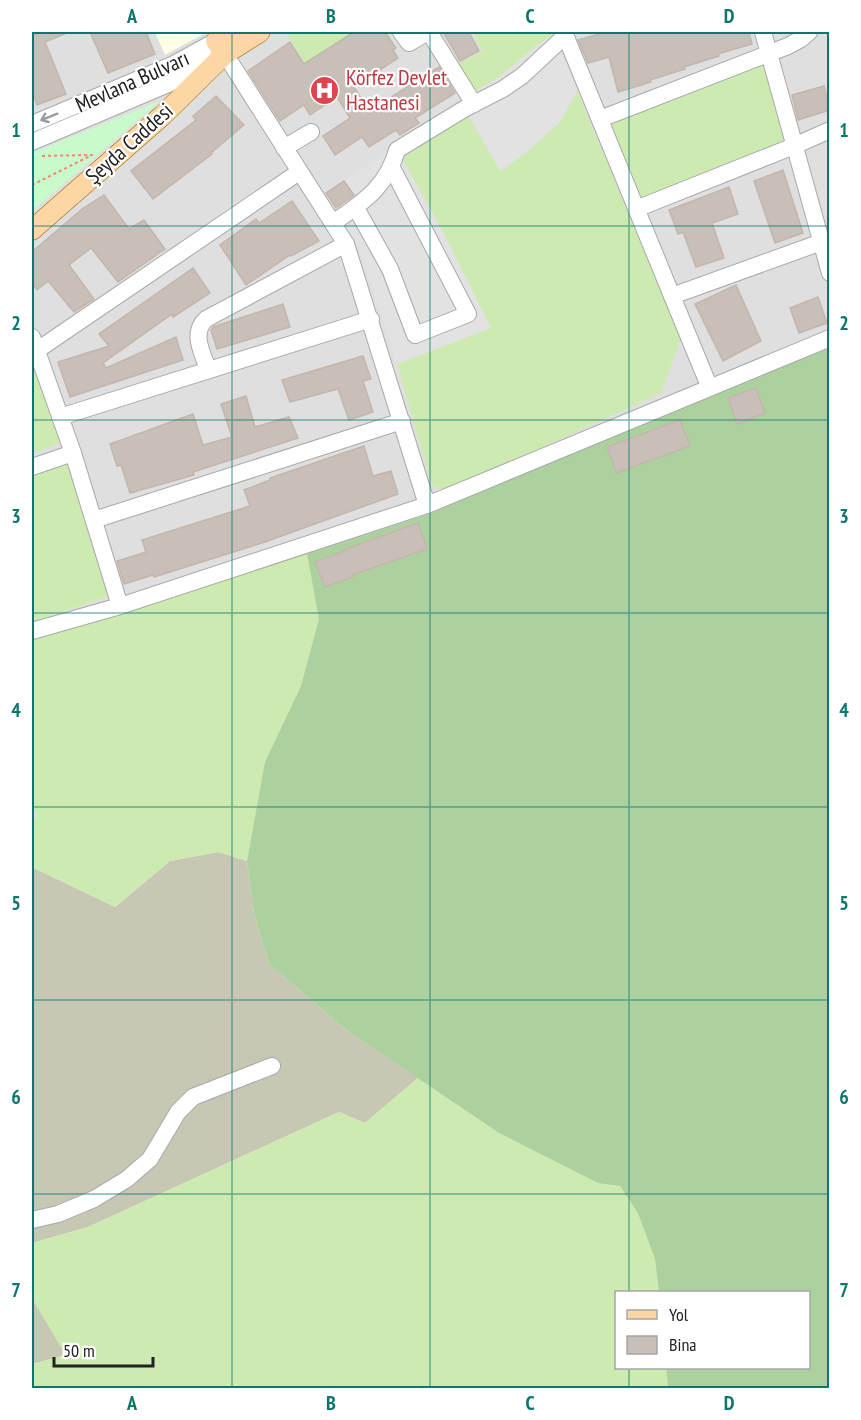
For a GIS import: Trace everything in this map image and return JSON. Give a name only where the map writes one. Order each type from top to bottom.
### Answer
[{"type":"main road","name":"Mevlana Bulvarı","points":[[224,42],[260,32]]},
{"type":"main road","name":"Şeyda Caddesi","points":[[32,230],[164,115],[224,42]]},
{"type":"street","points":[[401,32],[409,43],[428,32],[474,104]]},
{"type":"street","points":[[763,32],[794,146],[825,240],[830,273]]},
{"type":"street","points":[[600,119],[769,54],[801,39],[809,32]]},
{"type":"street","points":[[333,223],[356,208],[385,180],[392,168],[397,150],[522,76],[565,33],[709,387]]},
{"type":"street","name":"Mevlana Bulvarı","points":[[32,124],[224,42]]},
{"type":"street","name":"Mevlana Bulvarı","points":[[32,142],[163,86],[224,42]]},
{"type":"street","points":[[224,42],[284,148],[346,244],[427,505]]},
{"type":"street","points":[[636,209],[830,130]]},
{"type":"street","points":[[284,148],[311,132]]},
{"type":"street","points":[[356,208],[390,269],[416,335],[468,314],[392,168]]},
{"type":"street","points":[[120,606],[73,453],[34,344],[299,172]]},
{"type":"street","points":[[672,296],[825,240]]},
{"type":"street","points":[[207,369],[198,339],[198,330],[206,319],[346,244]]},
{"type":"street","points":[[60,417],[371,319]]},
{"type":"street","points":[[32,631],[120,606],[427,505],[830,338]]},
{"type":"street","points":[[94,520],[402,421]]},
{"type":"street","points":[[32,468],[73,453]]},
{"type":"street","points":[[32,1220],[58,1214],[94,1199],[127,1179],[150,1160],[178,1112],[193,1097],[272,1066]]},
{"type":"path","points":[[32,156],[92,156],[32,185]]},
{"type":"shaded area","points":[[32,32],[829,32],[829,556],[358,797],[247,861],[218,852],[32,867]]},
{"type":"shaded area","points":[[155,32],[207,32],[165,55]]},
{"type":"shaded area","points":[[553,35],[577,91],[560,122],[529,150],[500,171],[460,100],[498,78],[537,45]]},
{"type":"shaded area","points":[[395,146],[442,230],[491,328],[397,364],[361,253],[335,212],[355,198],[344,181]]},
{"type":"shaded area","points":[[218,852],[247,861],[254,914],[269,964],[345,1029],[418,1078],[365,1123],[339,1112],[88,1227],[32,1243],[32,867],[115,907],[170,861]]},
{"type":"shaded area","points":[[32,1298],[66,1355],[32,1364]]},
{"type":"green space","points":[[354,32],[305,63],[286,33]]},
{"type":"green space","points":[[472,32],[552,32],[553,35],[537,45],[498,78],[474,92],[457,64],[483,51]]},
{"type":"green space","points":[[769,54],[794,146],[636,209],[600,119]]},
{"type":"green space","points":[[577,91],[681,338],[661,393],[447,491],[432,486],[397,364],[491,328],[442,230],[402,159],[467,114],[501,171],[560,122]]},
{"type":"green space","points":[[160,101],[32,211],[32,153]]},
{"type":"green space","points":[[829,342],[829,1388],[668,1388],[666,1369],[810,1369],[810,1291],[659,1291],[655,1259],[638,1213],[620,1186],[598,1183],[499,1133],[345,1029],[269,964],[254,914],[247,861],[265,762],[301,686],[319,619],[307,554],[429,514]]},
{"type":"green space","points":[[32,356],[62,442],[32,454]]},
{"type":"green space","points":[[67,461],[109,596],[32,622],[32,476]]},
{"type":"green space","points":[[307,554],[319,619],[301,686],[265,763],[247,861],[218,852],[170,861],[115,907],[32,867],[32,821],[38,817],[32,805],[34,640]]},
{"type":"green space","points":[[418,1078],[499,1133],[598,1182],[620,1186],[638,1212],[655,1259],[659,1291],[615,1291],[615,1369],[666,1369],[668,1388],[32,1388],[32,1364],[66,1355],[32,1298],[32,1243],[88,1227],[339,1112],[365,1123]]},
{"type":"building","points":[[32,32],[69,32],[45,42],[66,94],[37,105],[32,90]]},
{"type":"building","points":[[90,32],[146,32],[155,54],[108,73]]},
{"type":"building","name":"Körfez Devlet Hastanesi","points":[[354,32],[385,32],[396,48],[393,50],[398,58],[354,87],[369,111],[439,67],[455,93],[415,118],[419,123],[400,135],[396,130],[369,147],[362,137],[335,155],[323,136],[350,118],[337,97],[310,115],[304,105],[280,121],[248,71],[290,42],[304,64]]},
{"type":"building","points":[[443,32],[469,32],[479,51],[460,61]]},
{"type":"building","points":[[607,32],[749,32],[752,44],[718,54],[719,56],[650,80],[651,82],[618,92],[609,57],[588,63],[578,40]]},
{"type":"building","points":[[824,86],[830,110],[798,120],[792,95]]},
{"type":"building","points":[[216,96],[244,125],[212,154],[153,199],[131,171],[196,120],[193,116]]},
{"type":"building","points":[[783,170],[803,233],[775,243],[754,181]]},
{"type":"building","points":[[344,181],[354,195],[336,208],[326,193]]},
{"type":"building","points":[[729,187],[738,214],[712,223],[724,258],[696,267],[683,232],[678,234],[669,210]]},
{"type":"building","points":[[104,195],[129,229],[144,220],[165,249],[118,282],[91,248],[69,265],[94,299],[74,312],[48,281],[37,290],[32,282],[32,252],[82,209]]},
{"type":"building","points":[[292,201],[319,241],[290,255],[246,285],[220,245],[256,219],[259,223]]},
{"type":"building","points":[[193,268],[210,293],[173,317],[172,314],[103,363],[106,368],[176,337],[183,360],[70,397],[58,362],[109,346],[99,334]]},
{"type":"building","points":[[736,285],[761,341],[723,361],[695,304]]},
{"type":"building","points":[[818,297],[827,323],[799,333],[790,308]]},
{"type":"building","points":[[283,304],[290,327],[217,349],[211,330],[213,327]]},
{"type":"building","points":[[363,356],[371,379],[363,381],[373,412],[349,420],[338,389],[290,402],[282,380]]},
{"type":"building","points":[[756,388],[765,413],[737,424],[728,398]]},
{"type":"building","points":[[246,396],[255,427],[289,417],[298,438],[193,472],[194,475],[130,493],[121,465],[117,466],[110,444],[193,414],[203,445],[232,437],[221,404]]},
{"type":"building","points":[[680,420],[690,446],[616,473],[607,447]]},
{"type":"building","points":[[364,446],[373,476],[391,471],[398,494],[262,543],[154,577],[153,575],[124,584],[117,561],[146,552],[142,540],[250,506],[244,490],[270,480],[270,478]]},
{"type":"building","points":[[418,523],[427,549],[352,575],[353,577],[325,587],[315,562]]},
{"type":"place","name":"Körfez Devlet Hastanesi","points":[[325,90]]}]
